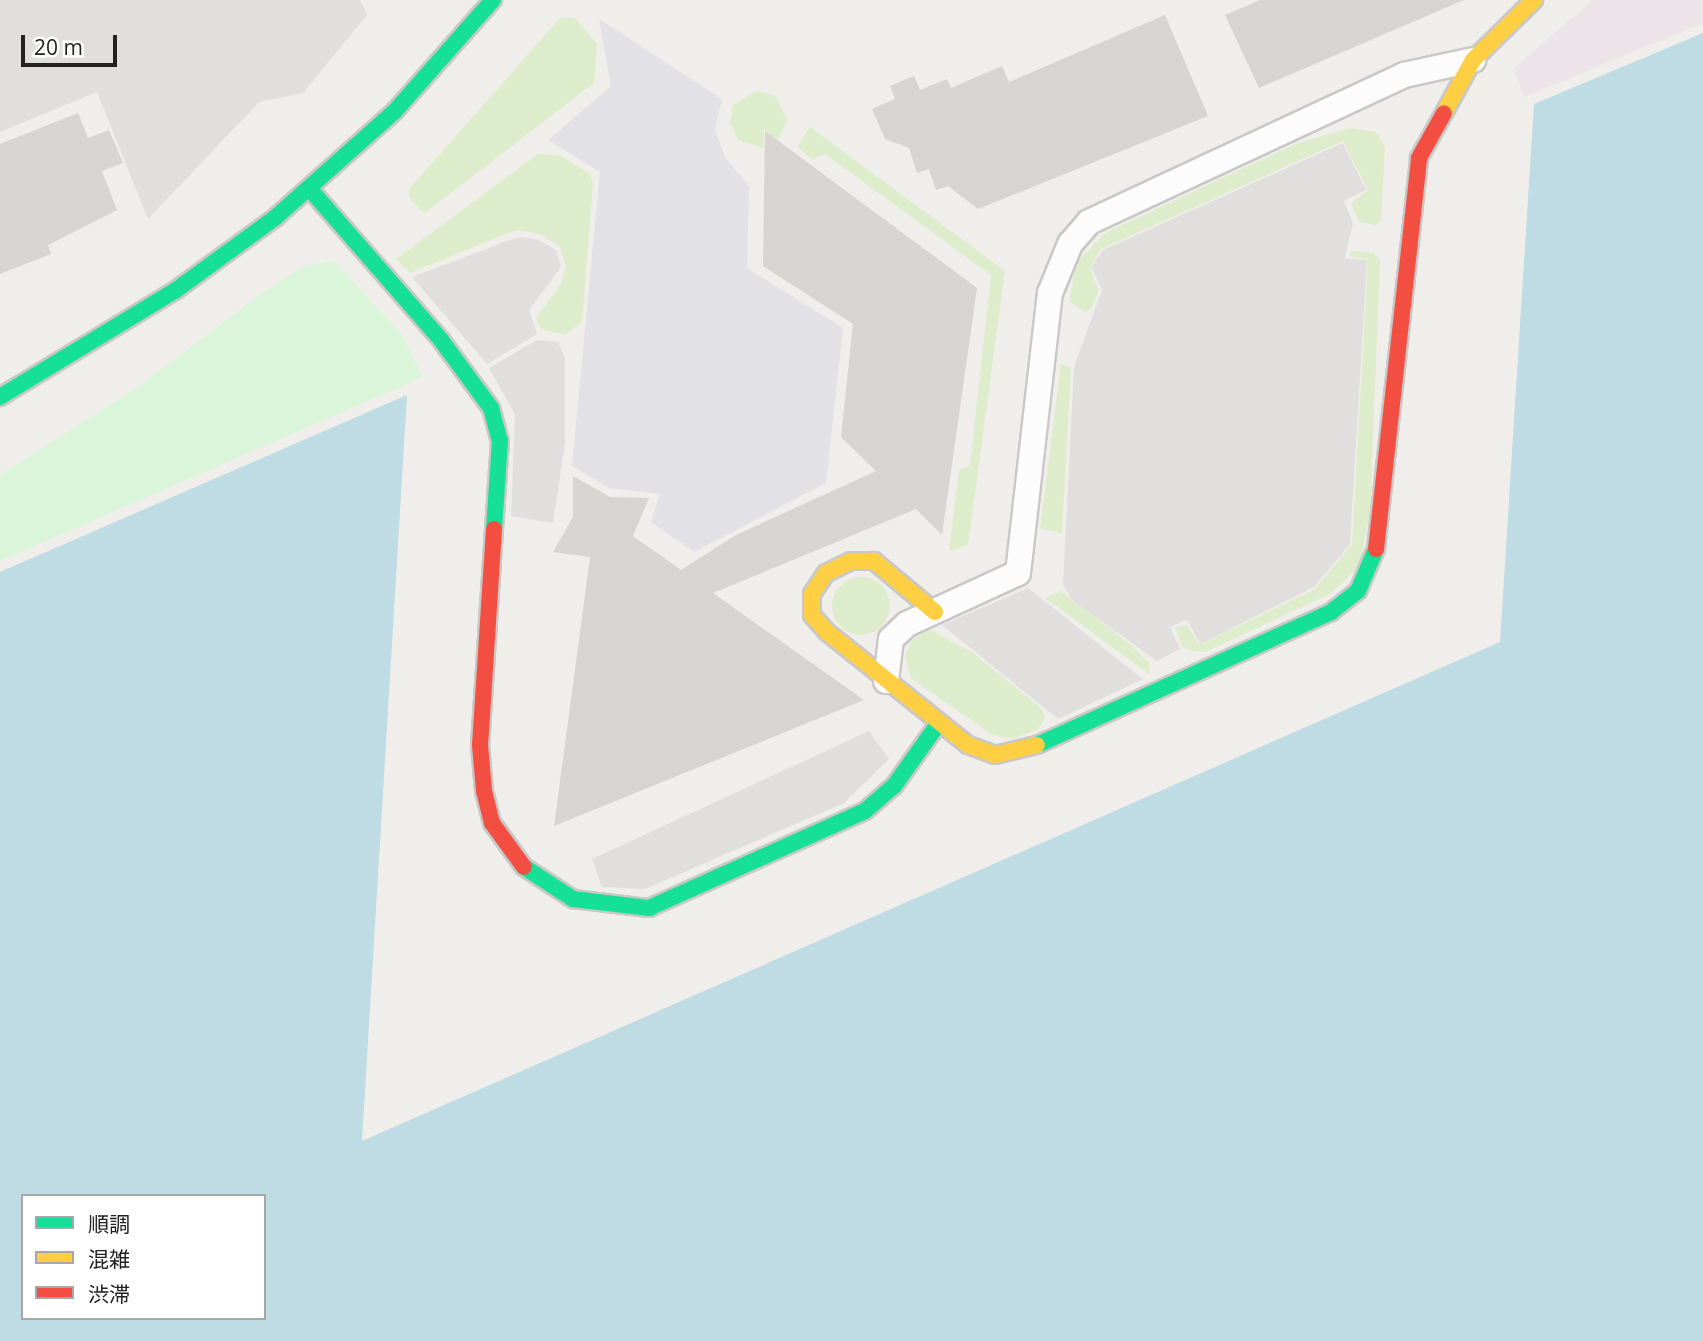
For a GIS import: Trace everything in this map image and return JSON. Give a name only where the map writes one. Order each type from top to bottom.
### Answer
[{"type":"street","points":[[0,397],[176,290],[309,188],[394,111],[493,0]]},
{"type":"street","points":[[935,612],[874,561],[851,562],[826,573],[812,594],[812,615],[938,724],[968,745],[995,755],[1016,754],[1331,612],[1358,591],[1374,565],[1381,518],[1413,183],[1419,158],[1473,60],[1534,0]]},
{"type":"street","points":[[886,681],[891,639],[907,624],[1018,573],[1050,293],[1070,244],[1089,222],[1404,75],[1473,60]]},
{"type":"street","points":[[309,188],[441,340],[491,408],[500,441],[480,745],[484,791],[498,832],[515,859],[541,882],[573,900],[649,908],[864,811],[894,786],[938,724]]},
{"type":"shaded area","points":[[0,0],[360,0],[367,15],[303,93],[259,102],[148,219],[97,92],[0,132]]},
{"type":"shaded area","points":[[1593,0],[1703,0],[1703,23],[1524,97],[1513,69]]},
{"type":"shaded area","points":[[599,19],[722,99],[715,130],[725,157],[749,186],[747,268],[843,328],[826,483],[694,552],[651,522],[660,494],[609,488],[572,466],[600,172],[548,140],[611,86]]},
{"type":"shaded area","points":[[1343,143],[1366,190],[1344,201],[1353,223],[1345,258],[1367,260],[1350,544],[1314,587],[1200,644],[1187,620],[1170,627],[1180,649],[1157,661],[1073,601],[1063,585],[1074,367],[1102,290],[1091,267],[1103,250]]},
{"type":"shaded area","points":[[518,237],[537,239],[556,250],[561,267],[529,310],[537,334],[487,364],[412,277]]},
{"type":"shaded area","points":[[537,340],[558,342],[565,359],[565,443],[553,523],[511,516],[515,414],[489,368]]},
{"type":"shaded area","points":[[1028,588],[1143,679],[1058,719],[942,625]]},
{"type":"shaded area","points":[[869,731],[889,759],[844,803],[645,889],[602,887],[592,859]]},
{"type":"green space","points":[[560,18],[575,18],[597,44],[594,83],[426,212],[419,209],[409,197],[410,188]]},
{"type":"green space","points":[[757,91],[775,96],[787,120],[778,140],[764,130],[763,148],[738,140],[730,123],[733,105]]},
{"type":"green space","points":[[810,127],[1005,271],[968,545],[949,551],[959,470],[970,466],[991,275],[825,154],[812,159],[797,147]]},
{"type":"green space","points":[[1350,128],[1376,132],[1385,147],[1381,220],[1376,225],[1359,222],[1351,203],[1368,190],[1343,141],[1101,249],[1090,268],[1099,291],[1091,309],[1085,312],[1070,302],[1075,264],[1105,233],[1295,144]]},
{"type":"green space","points":[[538,154],[559,155],[590,174],[593,184],[582,322],[565,335],[541,329],[536,318],[561,284],[566,265],[559,246],[540,234],[516,230],[410,273],[396,259]]},
{"type":"green space","points":[[1351,251],[1373,252],[1380,261],[1370,513],[1359,567],[1330,594],[1205,652],[1192,651],[1182,646],[1176,627],[1187,625],[1199,645],[1315,589],[1352,544],[1368,259],[1349,256]]},
{"type":"green space","points":[[334,261],[402,335],[423,377],[0,561],[0,475],[138,387],[261,294],[303,267]]},
{"type":"green space","points":[[1061,364],[1071,368],[1062,533],[1040,529]]},
{"type":"green space","points":[[861,577],[872,579],[885,590],[890,606],[888,617],[877,630],[861,635],[850,633],[837,622],[832,606],[834,595],[845,582]]},
{"type":"green space","points":[[1061,591],[1132,646],[1149,663],[1149,674],[1045,598]]},
{"type":"green space","points":[[929,629],[973,653],[1041,708],[1045,718],[1038,729],[1013,739],[992,735],[911,678],[905,657],[911,641]]},
{"type":"water","points":[[1703,33],[1703,1341],[0,1341],[0,572],[407,395],[362,1141],[1500,642],[1534,104]]},
{"type":"building","points":[[1260,0],[1464,0],[1259,88],[1225,15]]},
{"type":"building","points":[[1165,15],[1208,116],[978,209],[948,186],[936,190],[929,169],[917,173],[909,148],[885,139],[872,109],[895,99],[890,86],[914,76],[920,90],[947,79],[951,88],[1002,66],[1009,82]]},
{"type":"building","points":[[78,113],[88,138],[109,130],[123,163],[102,171],[117,210],[48,245],[51,254],[0,274],[0,144]]},
{"type":"building","points":[[765,131],[977,288],[942,535],[916,509],[713,593],[864,700],[554,826],[590,557],[553,552],[573,517],[573,476],[610,497],[649,498],[633,536],[681,570],[736,535],[876,471],[841,437],[853,324],[763,266]]},
{"type":"traffic: fast","points":[[0,397],[176,290],[276,217],[395,111],[493,0]]},
{"type":"traffic: fast","points":[[309,188],[441,340],[491,408],[500,441],[494,529]]},
{"type":"traffic: fast","points":[[1037,745],[1331,612],[1358,591],[1376,549]]},
{"type":"traffic: fast","points":[[524,867],[573,899],[649,908],[865,811],[894,786],[938,724]]},
{"type":"traffic: slow","points":[[1444,113],[1473,60],[1534,0]]},
{"type":"traffic: slow","points":[[935,612],[874,561],[851,561],[826,573],[812,594],[812,615],[827,632],[968,745],[995,755],[1037,745]]},
{"type":"traffic: jam","points":[[1376,549],[1419,158],[1444,113]]},
{"type":"traffic: jam","points":[[494,529],[480,745],[484,791],[492,823],[524,867]]}]
